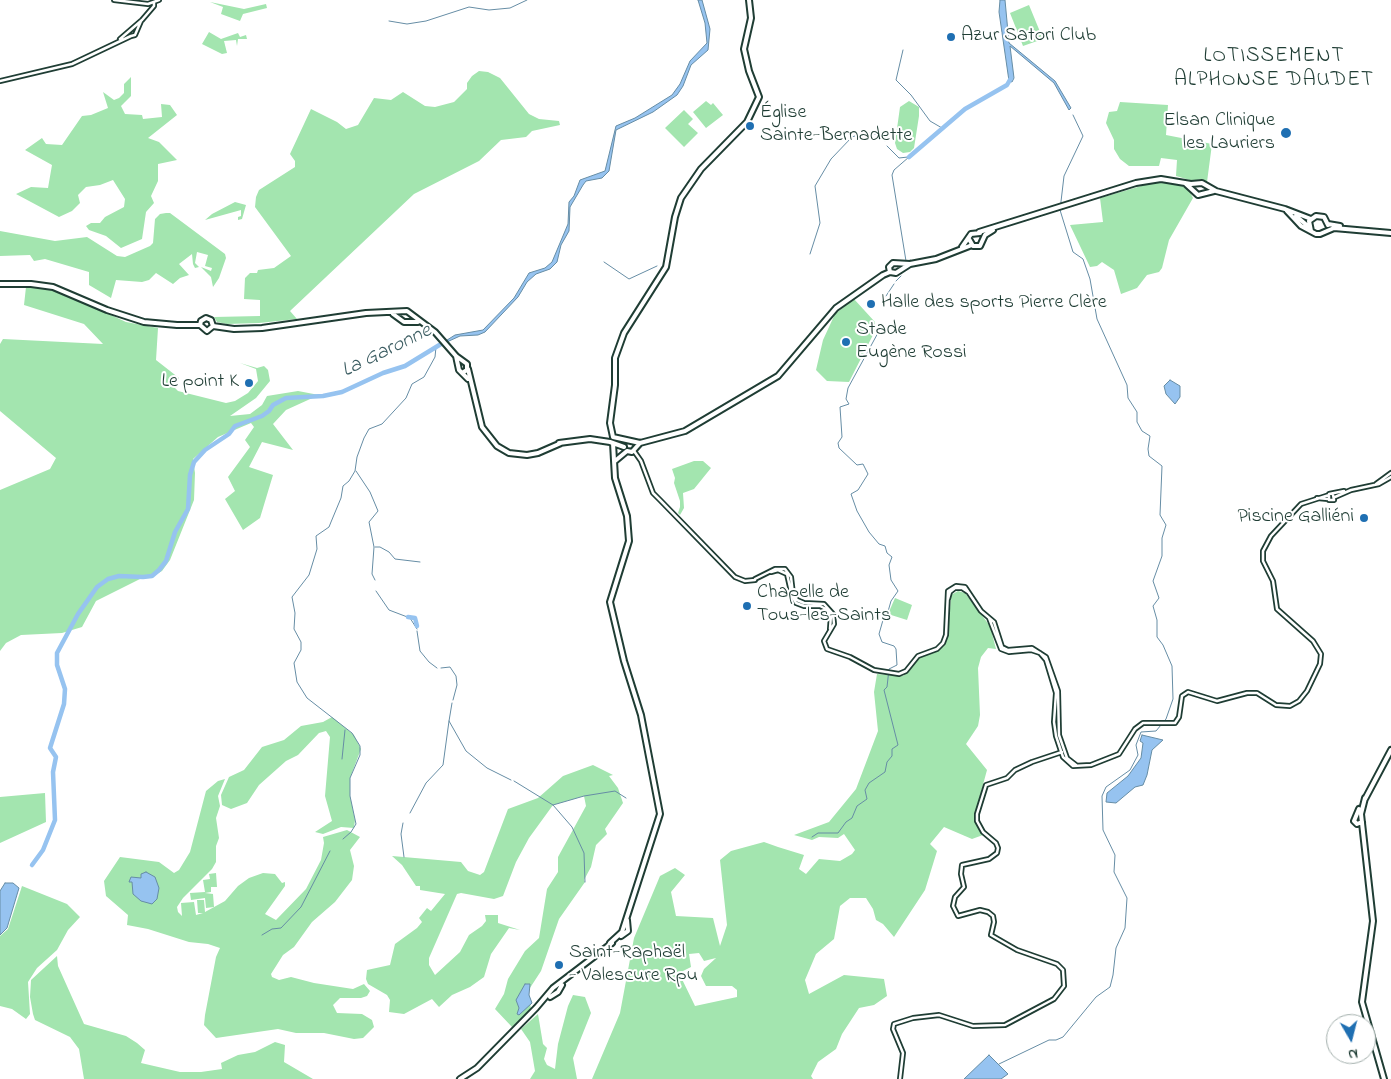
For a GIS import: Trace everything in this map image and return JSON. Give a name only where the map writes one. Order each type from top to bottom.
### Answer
[{"type":"main road","points":[[750,0],[751,18],[744,49],[748,71],[759,97],[747,122],[701,169],[681,198],[675,217],[666,266],[618,347],[614,366],[615,385],[610,423],[614,438],[640,442],[685,431],[778,376],[836,308],[889,271],[891,263],[910,264],[946,256],[972,245],[980,246],[984,238],[992,230],[1022,219]]},
{"type":"main road","points":[[960,249],[973,233],[1147,180],[1166,179],[1184,183],[1203,184],[1206,190]]},
{"type":"main road","points":[[1184,183],[1200,195],[1206,190]]},
{"type":"main road","points":[[1194,190],[1197,184]]},
{"type":"main road","points":[[1206,190],[1285,209],[1311,219],[1321,216],[1328,224],[1391,232]]},
{"type":"main road","points":[[1285,209],[1310,229],[1320,234],[1327,230],[1348,228],[1391,232]]},
{"type":"main road","points":[[1310,229],[1311,219]]},
{"type":"main road","points":[[1327,230],[1328,224]]},
{"type":"main road","points":[[979,232],[984,238]]},
{"type":"main road","points":[[969,239],[972,245]]},
{"type":"main road","points":[[897,263],[900,270]]},
{"type":"main road","points":[[889,271],[896,273],[910,264]]},
{"type":"main road","points":[[0,284],[31,284],[53,287],[107,310],[144,322],[200,325],[207,330],[213,326],[256,328],[366,313],[407,311],[442,338],[456,356],[464,362],[468,369],[482,427],[491,441],[501,448],[516,454],[527,455],[538,453],[560,443],[579,439],[606,441],[625,448],[634,449]]},
{"type":"main road","points":[[400,318],[402,312]]},
{"type":"main road","points":[[391,313],[404,322],[420,322]]},
{"type":"main road","points":[[409,321],[411,315]]},
{"type":"main road","points":[[200,325],[202,320],[206,318],[211,320],[213,326]]},
{"type":"main road","points":[[456,356],[458,366],[470,381]]},
{"type":"main road","points":[[458,366],[464,362]]},
{"type":"main road","points":[[462,373],[468,369]]},
{"type":"main road","points":[[606,441],[612,433]]},
{"type":"main road","points":[[620,440],[625,448]]},
{"type":"main road","points":[[615,461],[632,442]]},
{"type":"main road","points":[[632,442],[634,449]]},
{"type":"main road","points":[[634,449],[640,442]]},
{"type":"main road","points":[[460,1079],[477,1068],[555,990],[624,930],[628,910],[660,814],[641,715],[624,661],[610,602],[629,541],[627,516],[615,478],[613,443]]},
{"type":"main road","points":[[1360,823],[1354,821],[1359,816],[1366,798],[1391,750]]},
{"type":"main road","points":[[1384,764],[1391,755]]},
{"type":"main road","points":[[1359,816],[1366,856],[1373,921],[1364,988],[1366,1011],[1385,1079]]},
{"type":"street","points":[[114,0],[148,4],[150,1],[159,0]]},
{"type":"street","points":[[131,33],[136,34],[150,7],[154,6],[154,2]]},
{"type":"street","points":[[0,81],[72,64],[131,33],[142,20]]},
{"type":"street","points":[[634,449],[641,460],[651,487],[660,500],[734,576],[745,581],[755,579],[775,569],[785,569],[791,577],[797,600],[804,603],[821,603],[830,609],[834,620],[825,639],[826,649],[850,657],[868,668],[882,672],[902,673],[918,656],[937,649],[943,643],[946,635],[947,595],[954,588],[962,586],[994,622],[1002,647],[1008,650],[1032,648],[1046,657],[1058,691],[1058,732],[1063,753]]},
{"type":"street","points":[[989,618],[1001,649],[1008,652],[1032,650],[1040,653],[1046,660],[1056,693],[1054,722],[1056,736],[1063,753],[1069,761],[1078,767],[1091,765],[1119,754],[1138,726],[1151,722],[1175,723],[1179,718],[1182,699],[1188,692],[1217,701],[1252,692],[1286,707],[1299,701],[1307,691],[1320,664],[1320,650],[1308,636],[1277,609],[1273,584],[1262,556],[1267,542],[1303,502],[1372,486],[1391,475]]},
{"type":"street","points":[[1316,498],[1332,501],[1334,496]]},
{"type":"street","points":[[1056,736],[1058,732]]},
{"type":"street","points":[[900,1079],[903,1053],[892,1026],[913,1018],[939,1015],[973,1026],[1005,1025],[1060,993],[1065,979],[1063,970],[1057,964],[1017,950],[991,935],[994,922],[993,916],[988,912],[980,910],[958,916],[954,906],[956,897],[964,887],[961,874],[962,866],[989,858],[994,855],[998,848],[996,843],[982,832],[977,821],[986,785],[1007,778],[1015,770],[1063,753]]},
{"type":"green space","points":[[210,2],[244,9],[266,4],[267,8],[243,14],[240,21],[221,14],[223,7]]},
{"type":"green space","points":[[1029,5],[1043,39],[1023,46],[1010,13]]},
{"type":"green space","points":[[209,32],[221,39],[238,33],[240,37],[246,35],[247,39],[238,39],[237,46],[236,40],[224,41],[227,53],[222,54],[202,44]]},
{"type":"green space","points":[[479,71],[488,72],[500,78],[529,114],[539,119],[559,121],[560,125],[532,131],[526,137],[501,140],[479,161],[414,194],[290,311],[297,319],[259,323],[227,324],[217,322],[214,317],[260,316],[260,300],[244,299],[245,278],[250,273],[257,273],[258,270],[274,268],[291,256],[255,207],[256,197],[259,190],[295,167],[295,161],[290,154],[311,109],[337,122],[346,129],[358,125],[374,98],[391,100],[403,92],[425,106],[435,107],[454,102],[467,89],[467,83],[472,76]]},
{"type":"green space","points":[[131,77],[131,96],[121,106],[125,114],[142,115],[143,119],[162,117],[161,104],[170,105],[177,115],[148,138],[159,142],[177,160],[158,164],[158,181],[151,196],[154,203],[146,212],[142,239],[121,248],[106,236],[89,230],[86,226],[91,223],[100,223],[105,217],[124,207],[125,199],[113,180],[100,185],[86,187],[78,195],[80,203],[72,211],[59,217],[16,194],[31,187],[48,188],[52,165],[25,150],[42,138],[46,144],[62,145],[82,116],[91,115],[108,108],[103,92],[114,100],[119,98],[124,93],[124,84]]},
{"type":"green space","points":[[706,101],[711,105],[713,103],[723,115],[706,128],[693,112]]},
{"type":"green space","points":[[909,101],[919,107],[919,116],[914,148],[910,152],[903,153],[897,149],[895,143],[900,107]]},
{"type":"green space","points":[[1120,102],[1168,105],[1166,135],[1212,144],[1207,182],[1201,179],[1193,181],[1176,176],[1177,160],[1161,158],[1159,166],[1129,166],[1120,159],[1114,149],[1114,140],[1106,123],[1109,112],[1117,111]]},
{"type":"green space","points":[[684,110],[693,119],[688,124],[698,133],[684,147],[665,128]]},
{"type":"green space","points":[[1155,182],[1171,182],[1188,188],[1193,198],[1169,240],[1162,268],[1159,272],[1147,275],[1137,288],[1121,294],[1114,270],[1102,262],[1097,266],[1090,267],[1070,225],[1103,222],[1100,198]]},
{"type":"green space","points":[[235,202],[246,205],[242,219],[238,220],[238,217],[241,216],[241,210],[205,220],[212,214]]},
{"type":"green space","points":[[170,213],[225,254],[226,258],[219,278],[213,287],[211,277],[201,267],[211,271],[212,268],[205,266],[208,255],[197,252],[195,263],[199,267],[195,268],[192,254],[179,264],[189,275],[180,278],[173,284],[156,273],[149,280],[142,282],[116,280],[111,298],[89,285],[89,272],[45,259],[34,261],[30,255],[0,256],[0,231],[55,241],[87,237],[117,256],[125,257],[153,243],[155,219],[160,214]]},
{"type":"green space","points":[[26,287],[42,288],[64,293],[126,322],[158,328],[156,360],[179,378],[174,387],[178,391],[226,403],[235,401],[248,393],[258,381],[256,369],[240,363],[257,368],[264,366],[268,370],[270,381],[256,398],[230,416],[250,414],[262,405],[267,396],[298,391],[319,395],[286,410],[273,424],[293,450],[262,442],[249,467],[273,475],[260,518],[243,530],[225,499],[235,491],[228,477],[250,447],[245,440],[254,427],[251,423],[218,437],[193,459],[195,473],[194,500],[170,560],[162,571],[152,577],[140,579],[96,601],[82,627],[62,633],[21,635],[6,643],[0,651],[0,490],[50,469],[56,458],[0,411],[0,344],[3,339],[103,344],[84,324],[24,305]]},
{"type":"green space","name":"Stade Eugène Rossi","points":[[854,299],[875,322],[875,331],[849,382],[827,381],[816,370],[823,340],[835,314]]},
{"type":"green space","points":[[694,461],[703,461],[711,468],[694,489],[683,493],[684,508],[680,515],[678,513],[680,501],[672,469]]},
{"type":"green space","points":[[958,591],[965,593],[990,626],[996,649],[988,648],[981,657],[978,668],[980,715],[978,726],[966,744],[987,770],[975,814],[977,825],[983,835],[972,839],[944,827],[930,844],[937,851],[925,890],[894,937],[883,924],[876,920],[873,909],[866,898],[850,898],[840,906],[834,939],[816,954],[805,980],[809,994],[844,975],[884,979],[887,996],[874,1005],[859,1008],[842,1034],[836,1049],[818,1062],[811,1076],[813,1079],[592,1079],[620,1013],[634,938],[660,876],[675,868],[685,875],[671,892],[676,916],[713,918],[720,946],[727,925],[720,860],[731,851],[764,842],[804,855],[799,869],[806,874],[819,859],[840,861],[855,850],[844,834],[838,838],[819,837],[812,840],[794,835],[829,822],[856,789],[878,731],[874,692],[877,674],[903,676],[918,658],[944,646],[948,637],[951,595]],"holes":[[[699,953],[704,961],[716,958],[704,969],[701,976],[706,986],[732,986],[737,990],[737,997],[695,1006],[679,973],[691,967],[689,954]]]},
{"type":"green space","points":[[895,598],[912,605],[907,620],[888,614]]},
{"type":"green space","points":[[332,717],[354,735],[361,749],[350,778],[350,796],[355,820],[354,828],[341,827],[323,834],[315,832],[332,821],[325,796],[330,737],[326,731],[319,733],[298,755],[286,761],[259,785],[247,803],[231,809],[222,805],[221,795],[229,777],[244,770],[262,747],[284,740],[301,726],[323,722]]},
{"type":"green space","points":[[593,765],[613,775],[609,776],[618,788],[623,803],[605,829],[607,834],[596,845],[591,867],[584,880],[585,882],[559,919],[541,971],[528,991],[531,1009],[512,1027],[495,1009],[504,994],[508,979],[525,951],[539,938],[547,889],[558,872],[558,857],[586,806],[584,796],[553,805],[529,838],[516,862],[503,896],[494,899],[461,893],[457,894],[429,958],[429,965],[435,975],[460,952],[469,935],[482,926],[486,921],[485,915],[498,915],[498,923],[520,930],[509,928],[491,954],[484,977],[470,987],[452,995],[439,1007],[432,999],[404,1014],[389,1012],[390,1000],[387,995],[368,984],[366,979],[367,970],[390,965],[395,944],[417,928],[422,922],[419,918],[427,908],[431,911],[445,894],[420,890],[420,886],[416,886],[402,865],[392,856],[461,862],[468,871],[480,875],[484,872],[508,809],[538,798],[563,776]]},
{"type":"green space","points":[[225,779],[218,796],[220,806],[216,818],[219,838],[216,846],[216,862],[212,869],[183,898],[177,907],[178,912],[182,916],[181,903],[194,902],[196,915],[203,913],[198,913],[197,900],[204,900],[205,912],[225,901],[238,886],[249,878],[263,873],[275,874],[282,883],[285,882],[285,886],[265,914],[276,920],[306,889],[321,860],[324,843],[323,837],[347,830],[360,837],[350,850],[354,866],[352,880],[335,902],[312,922],[294,947],[283,955],[271,974],[272,977],[279,980],[291,977],[314,983],[353,989],[364,984],[370,991],[367,996],[361,998],[340,998],[333,1005],[337,1013],[362,1014],[372,1020],[374,1027],[363,1038],[354,1039],[324,1033],[296,1033],[278,1029],[216,1038],[204,1025],[216,957],[220,948],[208,944],[189,942],[148,929],[127,925],[128,915],[106,896],[104,881],[120,857],[159,862],[174,873],[179,870],[190,852],[206,791],[218,781]]},
{"type":"green space","points":[[45,793],[46,822],[0,843],[0,797]]},
{"type":"green space","points":[[216,873],[217,887],[211,887],[211,892],[205,893],[213,894],[214,907],[206,908],[205,898],[191,900],[190,893],[205,892],[203,880],[210,879],[209,874]]},
{"type":"green space","points":[[22,886],[67,904],[80,917],[68,930],[57,950],[37,968],[28,982],[30,1014],[26,1019],[12,1009],[0,1006],[0,936],[8,929]]},
{"type":"green space","points":[[57,956],[58,966],[84,1024],[126,1036],[137,1043],[145,1050],[141,1063],[180,1072],[222,1069],[221,1063],[238,1055],[255,1052],[275,1042],[285,1045],[284,1062],[313,1079],[84,1079],[79,1049],[70,1037],[35,1020],[33,1014],[30,997],[31,980]]},
{"type":"green space","points":[[573,995],[585,997],[591,1013],[573,1058],[577,1079],[530,1079],[535,1071],[530,1042],[521,1029],[538,1014],[543,1044],[547,1048],[544,1059],[547,1065],[555,1069],[558,1044],[568,1006]]},
{"type":"water","points":[[698,0],[702,0],[710,29],[708,50],[691,65],[683,86],[677,95],[653,112],[616,130],[609,171],[602,178],[586,181],[570,207],[569,231],[561,245],[557,262],[550,269],[536,274],[527,282],[518,297],[485,332],[478,335],[460,336],[436,347],[455,335],[483,330],[514,298],[529,273],[545,268],[552,262],[568,224],[569,202],[574,196],[580,180],[605,171],[616,126],[635,118],[672,95],[680,84],[690,61],[707,43],[705,23]]},
{"type":"water","points":[[1000,0],[1005,0],[1009,43],[1055,81],[1071,108],[1069,110],[1054,83],[1010,46],[1014,78],[1012,82],[1009,81],[999,12]]},
{"type":"water","points":[[1170,380],[1180,386],[1180,397],[1175,404],[1166,394],[1164,386]]},
{"type":"water","points":[[1142,735],[1163,740],[1152,750],[1143,785],[1135,787],[1116,803],[1106,802],[1107,793],[1128,776],[1141,758],[1143,743],[1140,741]]},
{"type":"water","points":[[146,872],[155,877],[159,888],[157,899],[152,904],[141,901],[133,894],[132,882],[129,882],[131,877],[141,878],[141,874]]},
{"type":"water","points":[[5,883],[13,883],[19,888],[7,928],[0,935],[0,891]]},
{"type":"water","points":[[525,984],[530,984],[529,995],[532,1003],[519,1015],[517,1014],[519,1008],[516,1000]]},
{"type":"water","points":[[989,1055],[1008,1074],[1001,1079],[964,1079]]},
{"type":"waterway","points":[[389,21],[407,24],[426,21],[469,7],[489,10],[510,8],[527,0]]},
{"type":"waterway","points":[[903,50],[896,80],[911,95],[930,121],[942,128]]},
{"type":"waterway","points":[[909,157],[965,109],[1007,85],[1011,78]]},
{"type":"waterway","points":[[999,1064],[1049,1040],[1063,1037],[1096,997],[1110,987],[1116,948],[1125,928],[1127,898],[1114,872],[1115,855],[1103,830],[1102,796],[1106,787],[1130,770],[1138,755],[1136,745],[1141,732],[1156,731],[1166,719],[1173,699],[1172,666],[1163,645],[1157,637],[1157,620],[1153,606],[1159,598],[1153,581],[1162,556],[1162,538],[1166,525],[1160,515],[1162,466],[1149,456],[1150,436],[1142,431],[1137,422],[1137,412],[1128,398],[1127,385],[1097,319],[1090,279],[1083,259],[1073,252],[1060,210],[1064,176],[1083,136],[1073,115]]},
{"type":"waterway","points":[[867,132],[875,134],[885,141]]},
{"type":"waterway","points":[[810,254],[820,223],[815,186],[831,159],[852,137],[863,133]]},
{"type":"waterway","points":[[887,146],[899,158],[908,157]]},
{"type":"waterway","points":[[906,261],[892,175],[894,170],[909,157]]},
{"type":"waterway","points":[[604,262],[629,279],[657,266]]},
{"type":"waterway","points":[[896,281],[901,276]]},
{"type":"waterway","points":[[886,296],[894,284]]},
{"type":"waterway","points":[[812,837],[818,833],[838,833],[846,822],[852,818],[857,806],[867,799],[865,790],[869,783],[885,772],[887,762],[892,756],[892,749],[898,745],[884,690],[887,687],[889,669],[897,665],[896,649],[894,646],[882,642],[879,634],[891,601],[898,591],[891,580],[889,565],[892,557],[887,553],[885,546],[879,544],[869,532],[857,511],[851,494],[858,490],[868,474],[863,464],[857,465],[839,448],[838,443],[842,437],[840,407],[849,404],[846,399],[848,388],[879,331]]},
{"type":"waterway","name":"La Garonne","points":[[32,865],[43,850],[55,820],[53,772],[56,757],[50,748],[64,704],[65,689],[57,665],[57,653],[78,614],[97,587],[108,579],[119,576],[152,576],[166,561],[175,532],[188,509],[190,475],[194,462],[205,450],[229,434],[235,426],[262,416],[273,405],[286,398],[323,396],[342,392],[383,373],[405,366],[441,344]]},
{"type":"waterway","points":[[343,839],[356,824],[350,796],[350,778],[360,755],[360,746],[352,733],[307,698],[297,682],[294,663],[301,650],[301,642],[294,629],[295,613],[292,597],[309,575],[317,549],[316,536],[329,527],[341,498],[343,486],[349,481],[355,471],[357,457],[369,429],[382,424],[406,398],[412,384],[424,377],[435,357],[436,347]]},
{"type":"waterway","points":[[356,471],[370,492],[378,511],[369,522],[374,547],[372,574],[375,580]]},
{"type":"waterway","points":[[375,547],[380,547],[389,552],[395,559],[420,562]]},
{"type":"waterway","points":[[376,591],[389,610],[410,618],[417,629]]},
{"type":"waterway","points":[[408,617],[415,618],[417,626]]},
{"type":"waterway","points":[[417,631],[420,651],[437,668]]},
{"type":"waterway","points":[[441,668],[450,667],[456,676],[457,685],[453,700]]},
{"type":"waterway","points":[[452,703],[449,721],[466,751],[487,768],[511,780]]},
{"type":"waterway","points":[[410,813],[426,783],[443,765],[449,721]]},
{"type":"waterway","points":[[342,759],[345,730]]},
{"type":"waterway","points":[[514,781],[553,805],[572,827],[584,853],[585,882]]},
{"type":"waterway","points":[[553,805],[584,796],[615,791],[626,798]]},
{"type":"waterway","points":[[403,823],[401,834],[404,857]]},
{"type":"waterway","points":[[262,935],[272,929],[281,928],[301,907],[330,851]]},
{"type":"place","name":"Azur Satori Club","points":[[951,37]]},
{"type":"place","name":"Église Sainte-Bernadette","points":[[750,126]]},
{"type":"place","name":"Elsan Clinique les Lauriers","points":[[1286,133]]},
{"type":"place","name":"Halle des sports Pierre Clère","points":[[871,304]]},
{"type":"place","name":"Stade Eugène Rossi","points":[[846,342]]},
{"type":"place","name":"Le point K","points":[[249,383]]},
{"type":"place","name":"Piscine Galliéni","points":[[1364,518]]},
{"type":"place","name":"Chapelle de Tous-les-Saints","points":[[747,606]]},
{"type":"place","name":"Saint-Raphaël - Valescure Rpu","points":[[559,965]]},
{"type":"district","name":"LOTISSEMENT ALPHONSE DAUDET","points":[[1274,70]]}]
